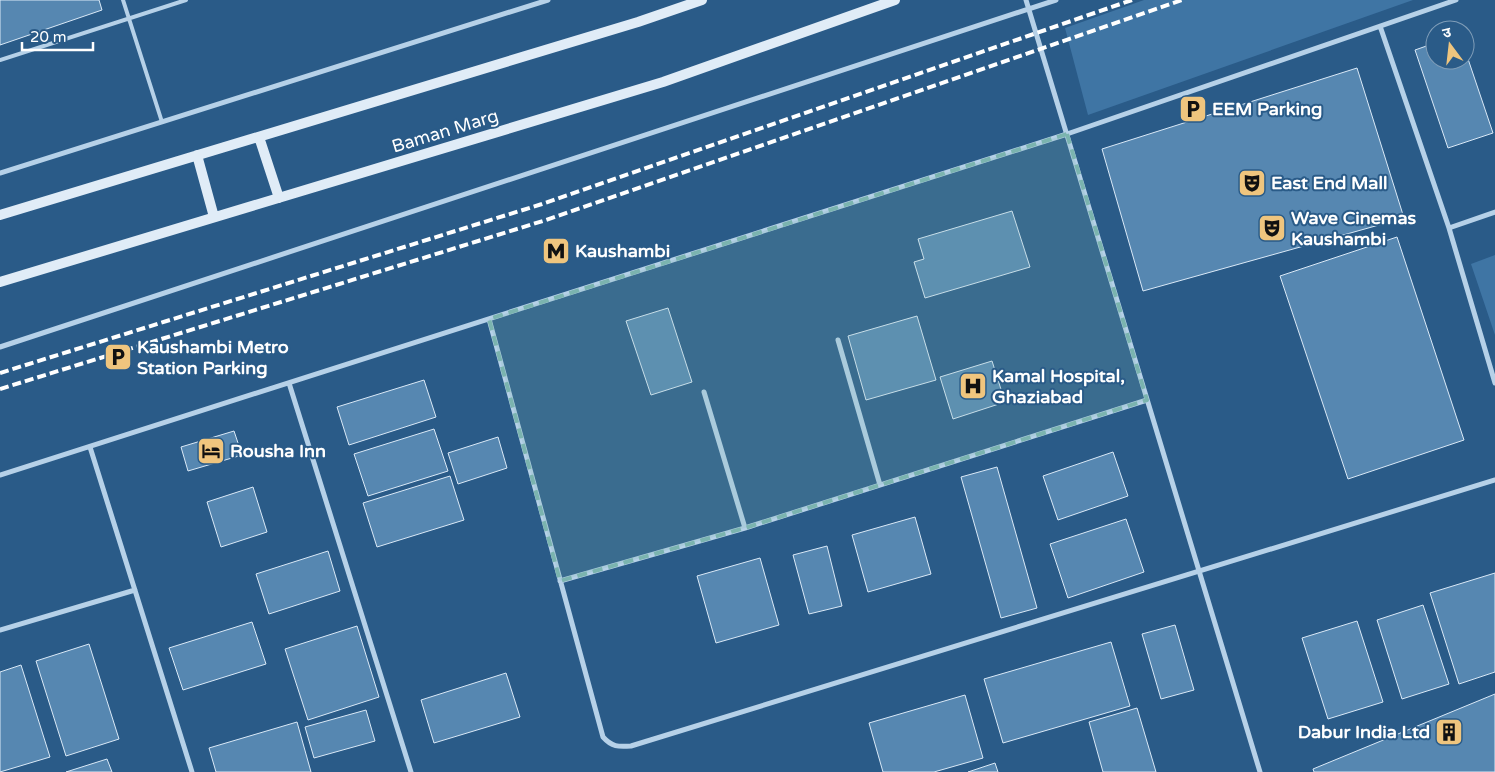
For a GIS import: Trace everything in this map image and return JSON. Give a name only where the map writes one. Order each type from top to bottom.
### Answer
[{"type":"main road","points":[[0,215],[638,22],[702,0]]},
{"type":"main road","name":"Baman Marg","points":[[0,282],[663,82],[895,0]]},
{"type":"main road","points":[[259,137],[279,198]]},
{"type":"main road","points":[[197,156],[214,217]]},
{"type":"street","points":[[0,173],[548,0]]},
{"type":"street","points":[[1026,0],[1260,772]]},
{"type":"street","points":[[0,347],[1056,0]]},
{"type":"street","points":[[0,475],[1067,134],[1456,0]]},
{"type":"street","points":[[1380,26],[1449,228],[1495,383]]},
{"type":"street","points":[[1449,228],[1495,212]]},
{"type":"street","points":[[489,319],[603,736],[610,745],[621,747],[641,743],[1495,480]]},
{"type":"street","points":[[838,340],[880,485]]},
{"type":"street","points":[[289,383],[411,772]]},
{"type":"street","points":[[704,392],[745,528]]},
{"type":"street","points":[[560,581],[745,528],[1147,400]]},
{"type":"street","points":[[90,447],[192,772]]},
{"type":"street","points":[[0,630],[135,590]]},
{"type":"lane","points":[[123,0],[162,122]]},
{"type":"lane","points":[[0,60],[186,0]]},
{"type":"highlighted area","points":[[1067,134],[1147,400],[745,528],[560,581],[489,319]]},
{"type":"shaded area","points":[[1144,0],[1413,0],[1088,115],[1065,28]]},
{"type":"shaded area","points":[[1495,255],[1495,335],[1471,264]]},
{"type":"building","points":[[0,0],[99,0],[102,10],[0,45]]},
{"type":"building","points":[[1425,46],[1425,70],[1472,70],[1493,133],[1448,148],[1415,50]]},
{"type":"building","name":"East End Mall","points":[[1357,68],[1404,218],[1143,291],[1102,149]]},
{"type":"building","points":[[1012,211],[1030,267],[925,298],[914,262],[924,259],[918,239]]},
{"type":"building","points":[[1397,237],[1464,440],[1348,479],[1280,276]]},
{"type":"building","points":[[668,308],[692,382],[651,395],[626,321]]},
{"type":"building","points":[[917,316],[936,380],[866,400],[848,336]]},
{"type":"building","points":[[992,361],[1005,402],[953,419],[940,377]]},
{"type":"building","points":[[424,380],[436,417],[349,445],[337,407]]},
{"type":"building","points":[[434,429],[448,471],[368,496],[354,454]]},
{"type":"building","name":"Rousha Inn","points":[[234,431],[242,455],[188,471],[181,447]]},
{"type":"building","points":[[498,437],[507,468],[458,484],[448,453]]},
{"type":"building","points":[[1113,452],[1128,496],[1058,520],[1043,476]]},
{"type":"building","points":[[997,467],[1037,608],[1001,618],[961,477]]},
{"type":"building","points":[[450,476],[464,520],[377,547],[363,503]]},
{"type":"building","points":[[253,487],[267,532],[221,547],[207,502]]},
{"type":"building","points":[[915,517],[931,574],[868,592],[852,535]]},
{"type":"building","points":[[1126,519],[1144,572],[1068,598],[1050,544]]},
{"type":"building","points":[[827,546],[842,606],[809,614],[793,555]]},
{"type":"building","points":[[328,551],[340,591],[269,614],[256,574]]},
{"type":"building","points":[[760,558],[779,625],[716,643],[697,576]]},
{"type":"building","points":[[1495,573],[1495,672],[1459,684],[1430,593]]},
{"type":"building","points":[[1423,605],[1449,684],[1402,699],[1377,620]]},
{"type":"building","points":[[1357,621],[1383,702],[1328,719],[1302,638]]},
{"type":"building","points":[[252,622],[266,664],[183,690],[169,648]]},
{"type":"building","points":[[1175,625],[1194,690],[1161,699],[1142,634]]},
{"type":"building","points":[[357,626],[379,697],[308,720],[285,649]]},
{"type":"building","points":[[1111,642],[1130,706],[1003,743],[984,679]]},
{"type":"building","points":[[89,644],[119,739],[66,756],[36,661]]},
{"type":"building","points":[[21,665],[50,757],[0,772],[0,672]]},
{"type":"building","points":[[506,673],[520,717],[434,743],[421,700]]},
{"type":"building","name":"Dabur India Ltd","points":[[1495,694],[1495,772],[1314,772],[1313,769]]},
{"type":"building","points":[[965,695],[983,758],[934,772],[883,772],[869,723]]},
{"type":"building","points":[[1137,708],[1156,772],[1103,772],[1089,722]]},
{"type":"building","points":[[366,710],[375,741],[314,758],[305,727]]},
{"type":"building","points":[[297,722],[311,772],[216,772],[209,748]]},
{"type":"building","points":[[107,759],[112,772],[66,772]]},
{"type":"building","points":[[995,763],[998,772],[968,772]]},
{"type":"railway","points":[[0,373],[542,204],[1132,0]]},
{"type":"railway","points":[[0,389],[546,220],[1182,0]]},
{"type":"place","name":"EEM Parking","points":[[1193,109]]},
{"type":"place","name":"East End Mall","points":[[1252,183]]},
{"type":"place","name":"Wave Cinemas Kaushambi","points":[[1272,228]]},
{"type":"place","name":"Kaushambi","points":[[556,251]]},
{"type":"place","name":"Kaushambi Metro Station Parking","points":[[118,357]]},
{"type":"place","name":"Kamal Hospital, Ghaziabad","points":[[973,386]]},
{"type":"place","name":"Rousha Inn","points":[[211,451]]},
{"type":"place","name":"Dabur India Ltd","points":[[1449,732]]}]
